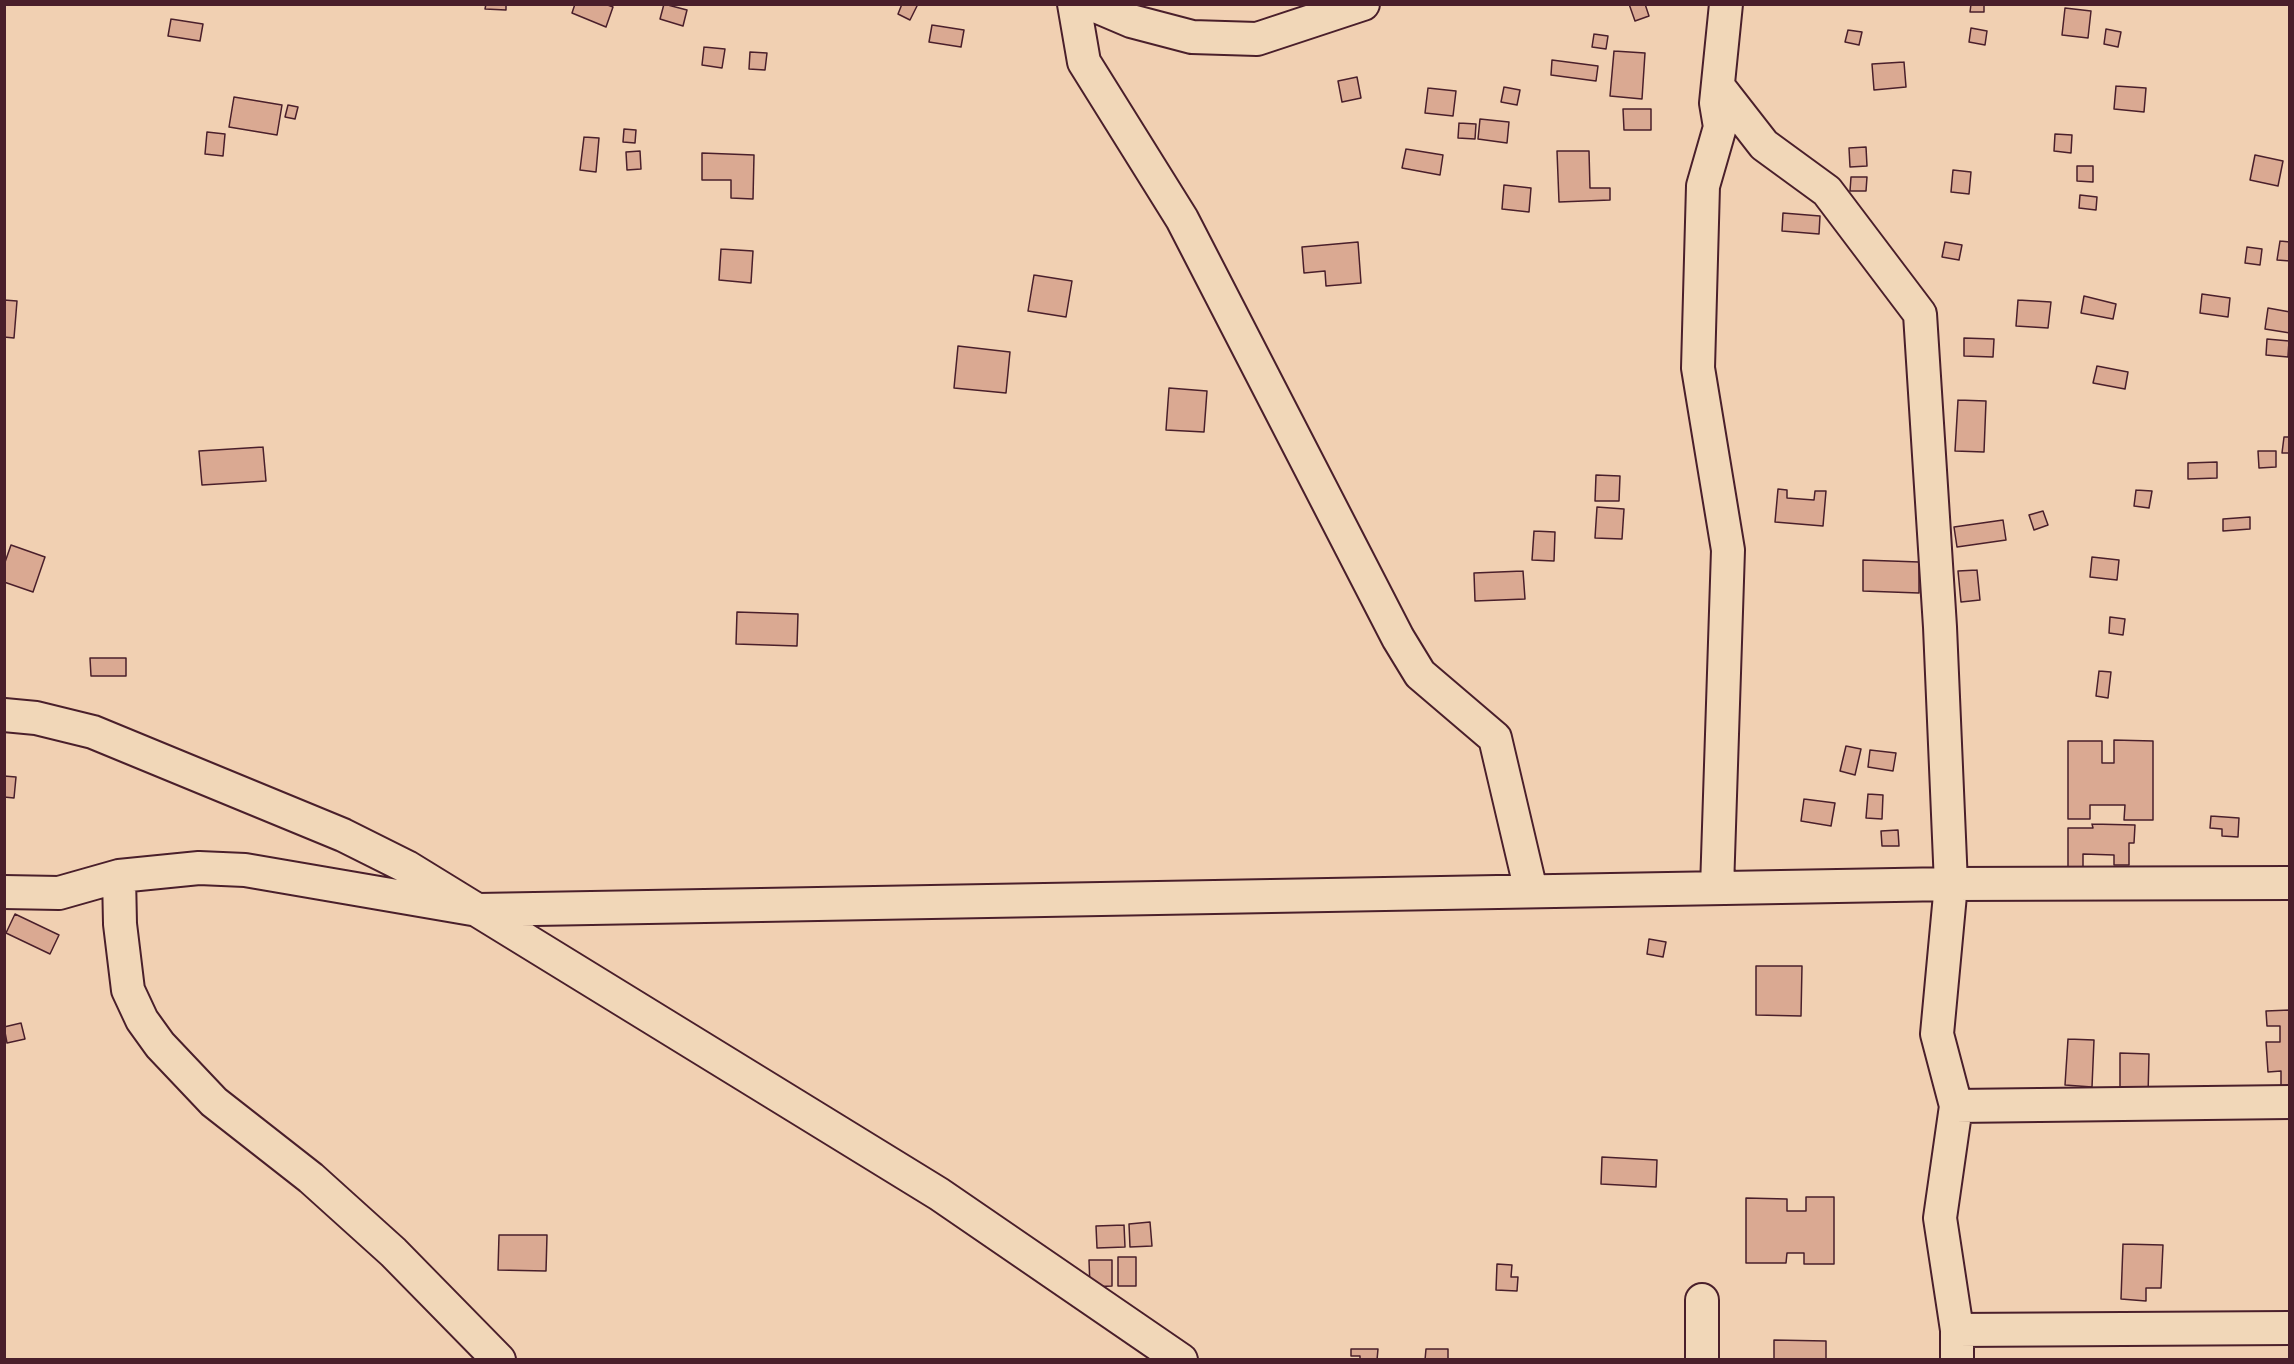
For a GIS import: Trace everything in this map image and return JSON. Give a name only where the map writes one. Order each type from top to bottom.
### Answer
[{"type":"street","points":[[1074,4],[1084,62],[1182,219],[1398,638],[1420,675],[1495,738],[1531,891]]},
{"type":"street","points":[[1090,4],[1131,21],[1192,37],[1257,39],[1362,4]]},
{"type":"street","points":[[1718,888],[1728,550],[1698,368],[1703,186],[1720,127],[1716,103],[1726,4]]},
{"type":"street","points":[[1718,86],[1764,145],[1827,190],[1920,314],[1940,627],[1951,884],[1937,1034],[1956,1106],[1941,1218],[1957,1345],[2289,1328]]},
{"type":"street","points":[[4,715],[36,718],[93,732],[343,835],[407,867],[939,1194],[1181,1359]]},
{"type":"street","points":[[4,892],[59,893],[119,876],[199,868],[245,870],[478,910],[1951,884],[2289,883]]},
{"type":"street","points":[[119,876],[120,924],[128,990],[142,1020],[160,1045],[214,1102],[311,1178],[393,1252],[500,1359]]},
{"type":"street","points":[[1956,1106],[2289,1102]]},
{"type":"street","points":[[1702,1300],[1702,1359]]},
{"type":"building","points":[[486,4],[506,4],[506,10],[485,9]]},
{"type":"building","points":[[575,4],[605,4],[613,7],[606,27],[572,13]]},
{"type":"building","points":[[664,4],[687,10],[683,26],[660,19]]},
{"type":"building","points":[[902,4],[918,4],[910,20],[898,14]]},
{"type":"building","points":[[1629,4],[1645,4],[1649,16],[1635,21]]},
{"type":"building","points":[[1971,4],[1984,4],[1984,12],[1970,12]]},
{"type":"building","points":[[2065,8],[2091,11],[2088,38],[2062,35]]},
{"type":"building","points":[[171,19],[203,24],[200,41],[168,36]]},
{"type":"building","points":[[932,25],[964,30],[961,47],[929,42]]},
{"type":"building","points":[[1971,28],[1987,31],[1985,45],[1969,42]]},
{"type":"building","points":[[2106,29],[2121,32],[2118,47],[2104,44]]},
{"type":"building","points":[[1848,30],[1862,32],[1859,45],[1845,42]]},
{"type":"building","points":[[1594,34],[1608,36],[1606,49],[1592,47]]},
{"type":"building","points":[[704,47],[725,49],[722,68],[702,65]]},
{"type":"building","points":[[1614,51],[1645,53],[1642,99],[1610,96]]},
{"type":"building","points":[[750,52],[767,53],[765,70],[749,69]]},
{"type":"building","points":[[1552,60],[1598,66],[1596,81],[1551,75]]},
{"type":"building","points":[[1904,62],[1906,87],[1874,90],[1872,64]]},
{"type":"building","points":[[1357,77],[1361,98],[1342,102],[1338,81]]},
{"type":"building","points":[[2116,86],[2146,88],[2144,112],[2114,109]]},
{"type":"building","points":[[1504,87],[1520,90],[1517,105],[1501,102]]},
{"type":"building","points":[[1428,88],[1456,91],[1453,116],[1425,113]]},
{"type":"building","points":[[234,97],[282,105],[277,135],[229,127]]},
{"type":"building","points":[[288,105],[298,107],[295,119],[285,117]]},
{"type":"building","points":[[1623,109],[1651,109],[1651,130],[1624,130]]},
{"type":"building","points":[[1480,119],[1509,122],[1507,143],[1478,139]]},
{"type":"building","points":[[1459,123],[1476,124],[1475,139],[1458,138]]},
{"type":"building","points":[[624,129],[636,130],[635,143],[623,142]]},
{"type":"building","points":[[207,132],[225,134],[223,156],[205,154]]},
{"type":"building","points":[[2055,134],[2072,135],[2071,153],[2054,151]]},
{"type":"building","points":[[584,137],[599,138],[596,172],[580,170]]},
{"type":"building","points":[[1866,147],[1867,166],[1850,167],[1849,148]]},
{"type":"building","points":[[1406,149],[1443,155],[1440,175],[1402,168]]},
{"type":"building","points":[[640,151],[641,169],[627,170],[626,152]]},
{"type":"building","points":[[1557,151],[1589,151],[1590,188],[1610,188],[1610,200],[1559,202]]},
{"type":"building","points":[[702,153],[754,155],[753,199],[731,198],[731,180],[702,180]]},
{"type":"building","points":[[2255,155],[2283,161],[2278,186],[2250,180]]},
{"type":"building","points":[[2077,166],[2093,166],[2093,182],[2077,181]]},
{"type":"building","points":[[1953,170],[1971,172],[1969,194],[1951,192]]},
{"type":"building","points":[[1851,177],[1867,177],[1866,191],[1850,191]]},
{"type":"building","points":[[1504,185],[1531,188],[1529,212],[1502,209]]},
{"type":"building","points":[[2080,195],[2097,197],[2096,210],[2079,208]]},
{"type":"building","points":[[1783,213],[1820,216],[1819,234],[1782,231]]},
{"type":"building","points":[[2280,241],[2290,242],[2290,261],[2277,260]]},
{"type":"building","points":[[1358,242],[1361,283],[1326,286],[1325,271],[1304,273],[1302,247]]},
{"type":"building","points":[[1945,242],[1962,245],[1959,260],[1942,257]]},
{"type":"building","points":[[2247,247],[2262,249],[2260,265],[2245,263]]},
{"type":"building","points":[[721,249],[753,251],[751,283],[719,280]]},
{"type":"building","points":[[1034,275],[1072,281],[1066,317],[1028,311]]},
{"type":"building","points":[[2202,294],[2230,298],[2228,317],[2200,313]]},
{"type":"building","points":[[2084,296],[2116,304],[2113,319],[2081,313]]},
{"type":"building","points":[[4,300],[17,301],[14,338],[4,337]]},
{"type":"building","points":[[2018,300],[2051,302],[2048,328],[2016,326]]},
{"type":"building","points":[[2268,308],[2290,312],[2290,333],[2265,329]]},
{"type":"building","points":[[1964,338],[1994,339],[1993,357],[1964,356]]},
{"type":"building","points":[[2267,339],[2289,341],[2288,357],[2266,355]]},
{"type":"building","points":[[958,346],[1010,352],[1006,393],[954,388]]},
{"type":"building","points":[[2097,366],[2128,372],[2125,389],[2093,383]]},
{"type":"building","points":[[1169,388],[1207,391],[1204,432],[1166,430]]},
{"type":"building","points":[[1958,400],[1986,401],[1984,452],[1955,451]]},
{"type":"building","points":[[2284,437],[2290,437],[2290,453],[2282,453]]},
{"type":"building","points":[[263,447],[266,481],[202,485],[199,451]]},
{"type":"building","points":[[2258,451],[2276,451],[2276,467],[2259,468]]},
{"type":"building","points":[[2217,462],[2217,478],[2188,479],[2188,463]]},
{"type":"building","points":[[1596,475],[1620,476],[1619,501],[1595,501]]},
{"type":"building","points":[[1778,489],[1787,490],[1787,498],[1814,500],[1815,491],[1826,491],[1823,526],[1775,522]]},
{"type":"building","points":[[2136,490],[2152,491],[2149,508],[2134,506]]},
{"type":"building","points":[[1597,507],[1624,509],[1622,539],[1595,538]]},
{"type":"building","points":[[2043,511],[2048,525],[2034,530],[2029,515]]},
{"type":"building","points":[[2250,517],[2250,529],[2223,531],[2223,519]]},
{"type":"building","points":[[2003,520],[2006,540],[1957,547],[1954,527]]},
{"type":"building","points":[[1534,531],[1555,532],[1554,561],[1532,560]]},
{"type":"building","points":[[11,545],[45,557],[33,592],[4,582],[4,565]]},
{"type":"building","points":[[2092,557],[2119,560],[2117,580],[2090,577]]},
{"type":"building","points":[[1863,560],[1919,562],[1919,593],[1863,591]]},
{"type":"building","points":[[1977,570],[1980,600],[1961,602],[1958,571]]},
{"type":"building","points":[[1523,571],[1525,599],[1475,601],[1474,573]]},
{"type":"building","points":[[737,612],[798,614],[797,646],[736,644]]},
{"type":"building","points":[[2110,617],[2125,619],[2123,635],[2109,633]]},
{"type":"building","points":[[90,658],[126,658],[126,676],[91,676]]},
{"type":"building","points":[[2099,671],[2111,672],[2108,698],[2096,696]]},
{"type":"building","points":[[2114,740],[2153,741],[2153,820],[2124,820],[2125,805],[2090,805],[2090,819],[2068,819],[2068,741],[2102,741],[2102,763],[2114,763]]},
{"type":"building","points":[[1846,746],[1861,749],[1855,775],[1840,771]]},
{"type":"building","points":[[1870,750],[1896,753],[1893,771],[1868,767]]},
{"type":"building","points":[[4,776],[16,777],[14,798],[4,797]]},
{"type":"building","points":[[1868,794],[1883,795],[1882,819],[1866,818]]},
{"type":"building","points":[[1804,799],[1835,803],[1831,826],[1801,821]]},
{"type":"building","points":[[2211,816],[2239,818],[2238,837],[2222,836],[2222,829],[2210,828]]},
{"type":"building","points":[[2092,824],[2135,825],[2134,843],[2129,843],[2129,865],[2114,865],[2114,855],[2083,854],[2083,867],[2068,867],[2068,828],[2093,828]]},
{"type":"building","points":[[1898,830],[1899,846],[1882,846],[1881,831]]},
{"type":"building","points":[[15,914],[59,935],[50,954],[6,933]]},
{"type":"building","points":[[1649,939],[1666,942],[1663,957],[1647,954]]},
{"type":"building","points":[[1756,966],[1802,966],[1801,1016],[1756,1015]]},
{"type":"building","points":[[2290,1010],[2290,1103],[2281,1087],[2281,1071],[2268,1072],[2266,1042],[2280,1042],[2280,1026],[2267,1026],[2266,1011]]},
{"type":"building","points":[[21,1023],[25,1039],[7,1043],[4,1027]]},
{"type":"building","points":[[2068,1039],[2094,1040],[2092,1087],[2065,1085]]},
{"type":"building","points":[[2120,1053],[2149,1054],[2148,1096],[2120,1096]]},
{"type":"building","points":[[1602,1157],[1657,1160],[1656,1187],[1601,1184]]},
{"type":"building","points":[[1806,1197],[1834,1197],[1834,1264],[1804,1264],[1804,1253],[1787,1253],[1786,1263],[1746,1263],[1746,1198],[1787,1199],[1787,1211],[1806,1211]]},
{"type":"building","points":[[1150,1222],[1152,1246],[1130,1247],[1129,1224]]},
{"type":"building","points":[[1124,1225],[1125,1247],[1097,1248],[1096,1226]]},
{"type":"building","points":[[499,1235],[547,1235],[546,1271],[498,1270]]},
{"type":"building","points":[[2123,1244],[2163,1245],[2161,1288],[2146,1288],[2146,1301],[2121,1299]]},
{"type":"building","points":[[1118,1257],[1136,1257],[1136,1286],[1118,1286]]},
{"type":"building","points":[[1089,1260],[1112,1260],[1112,1286],[1090,1287]]},
{"type":"building","points":[[1497,1264],[1512,1265],[1511,1277],[1518,1277],[1517,1291],[1496,1290]]},
{"type":"building","points":[[1774,1340],[1826,1341],[1826,1360],[1774,1360]]},
{"type":"building","points":[[1351,1349],[1378,1349],[1377,1360],[1360,1360],[1360,1356],[1351,1356]]},
{"type":"building","points":[[1426,1349],[1448,1349],[1448,1359],[1425,1360]]}]
